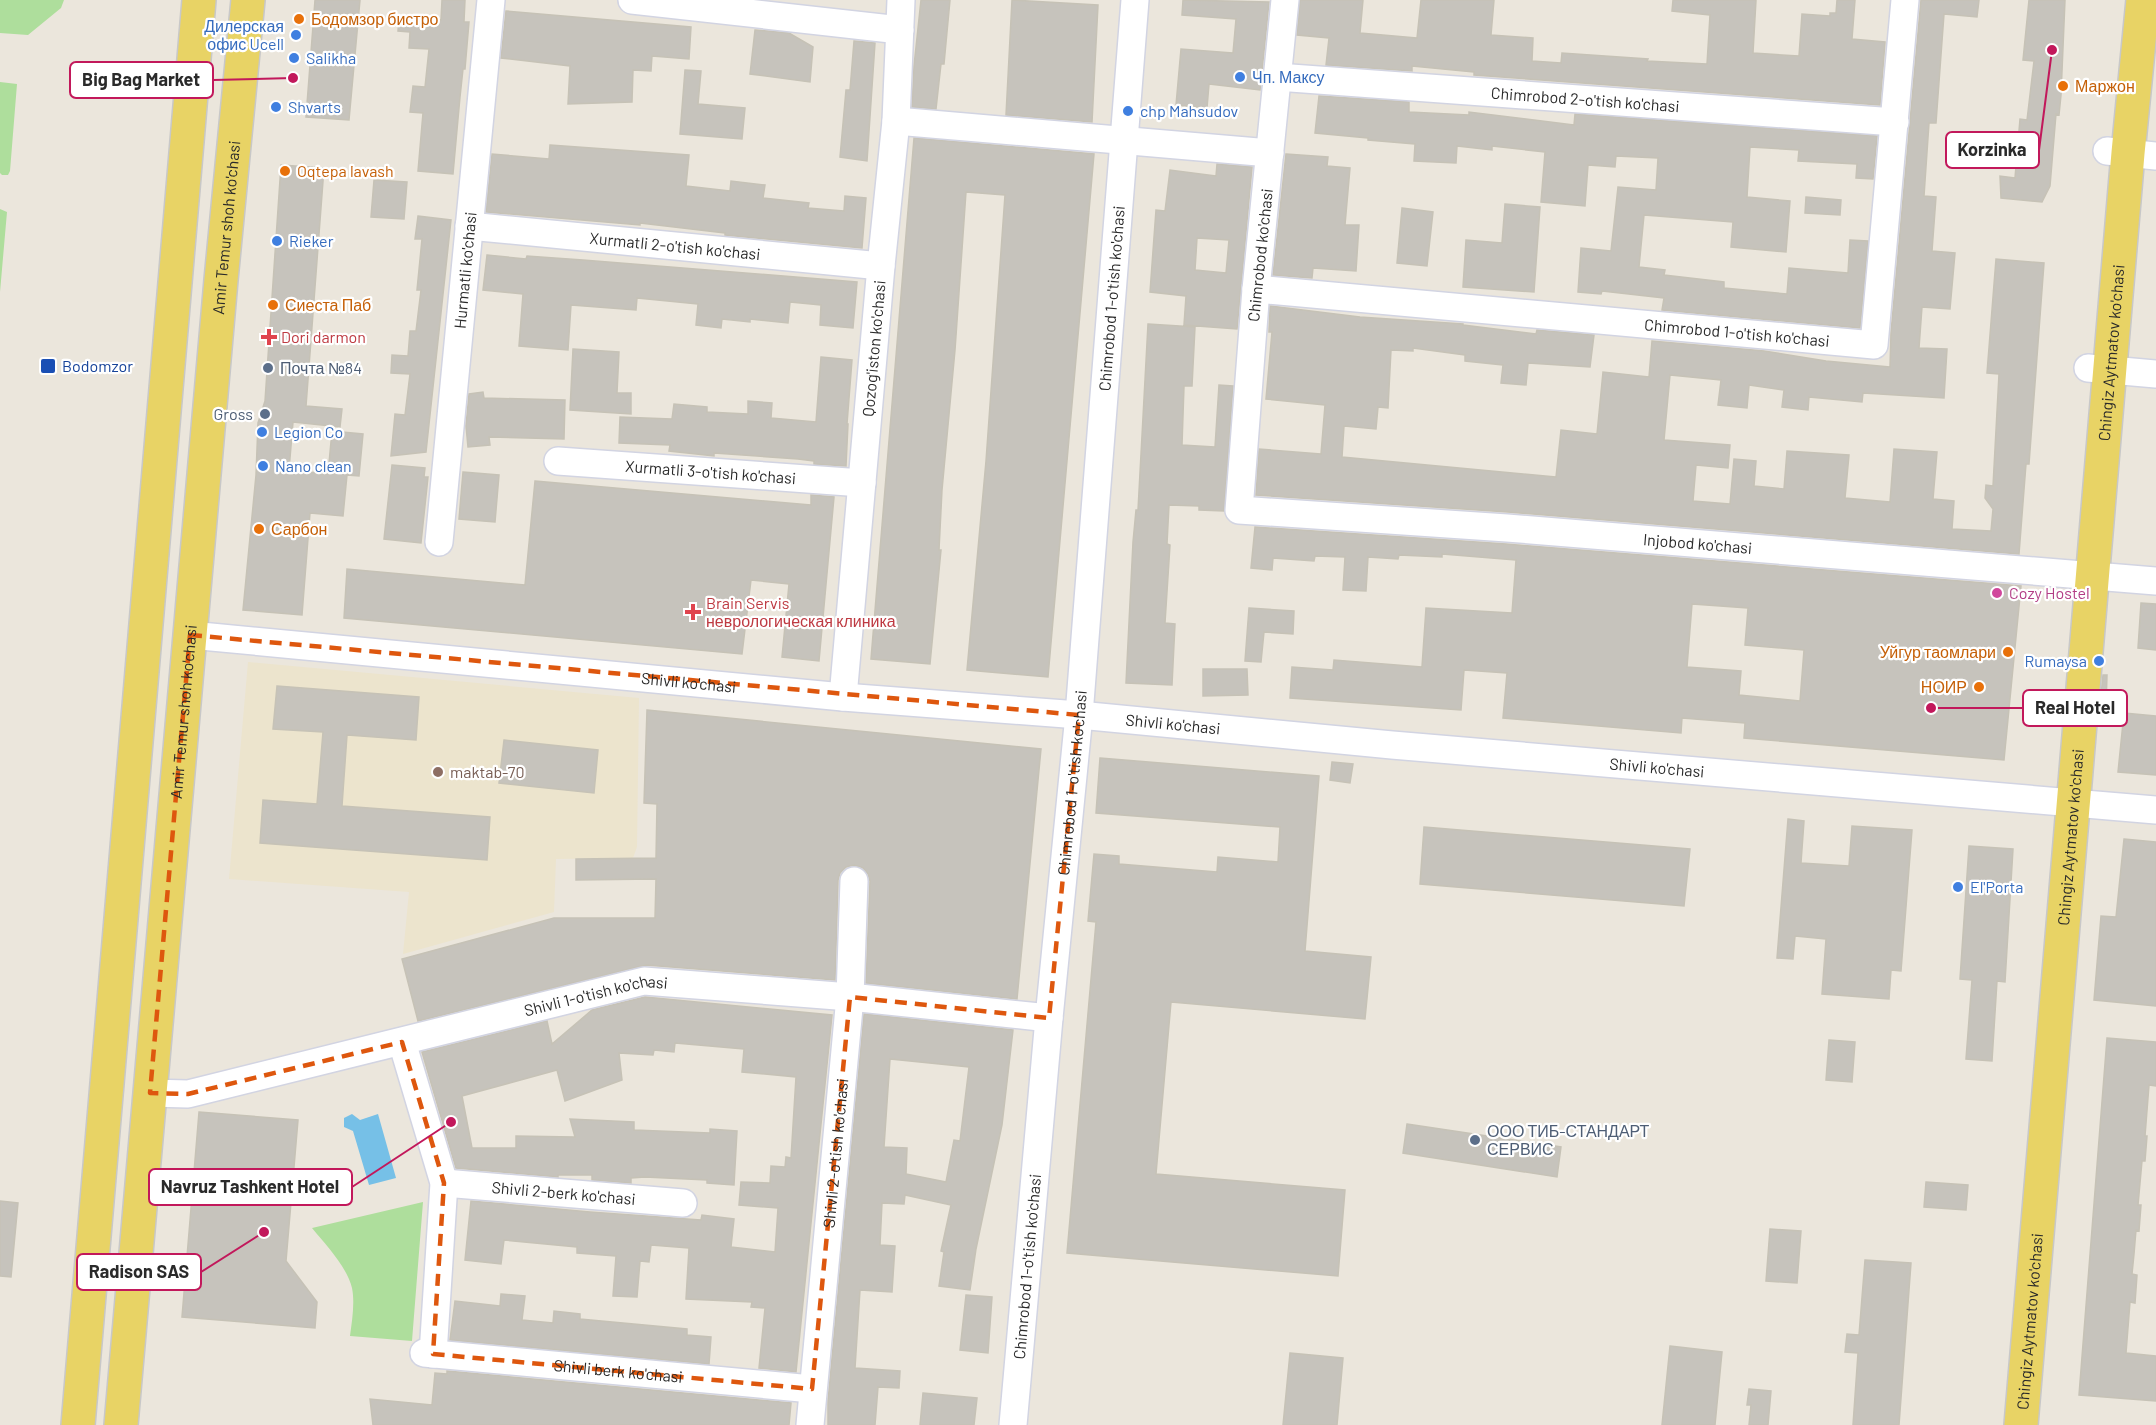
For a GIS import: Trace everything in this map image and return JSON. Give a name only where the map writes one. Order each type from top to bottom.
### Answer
[{"type":"main road","points":[[78,1425],[199,0]]},
{"type":"main road","name":"Amir Temur shoh ko'chasi","points":[[121,1425],[248,0]]},
{"type":"main road","name":"Chingiz Aytmatov ko'chasi","points":[[2121,0],[2130,153]]},
{"type":"main road","name":"Chingiz Aytmatov ko'chasi","points":[[1999,1425],[2061,801],[2099,369],[2130,153],[2143,0]]},
{"type":"main road","points":[[135,760],[179,764]]},
{"type":"main road","name":"Chingiz Aytmatov ko'chasi","points":[[2021,1425],[2061,801]]},
{"type":"street","name":"Hurmatli ko'chasi","points":[[439,542],[491,0]]},
{"type":"street","points":[[632,0],[900,30]]},
{"type":"street","name":"Qozog'iston ko'chasi","points":[[843,697],[896,121],[901,0]]},
{"type":"street","name":"Chimrobod 1-o'tish ko'chasi","points":[[1013,1425],[1048,1018],[1079,715],[1135,0]]},
{"type":"street","name":"Chimrobod ko'chasi","points":[[1239,510],[1256,289],[1285,0]]},
{"type":"street","name":"Chimrobod 1-o'tish ko'chasi","points":[[1256,289],[1874,345],[1905,0]]},
{"type":"street","name":"Chimrobod 2-o'tish ko'chasi","points":[[1277,77],[1895,122]]},
{"type":"street","points":[[896,121],[1270,153]]},
{"type":"street","name":"Xurmatli 2-o'tish ko'chasi","points":[[470,226],[881,266]]},
{"type":"street","points":[[2099,369],[2156,374]]},
{"type":"street","name":"Xurmatli 3-o'tish ko'chasi","points":[[558,461],[862,483]]},
{"type":"street","name":"Injobod ko'chasi","points":[[1239,510],[1507,528],[2156,581]]},
{"type":"street","name":"Shivli ko'chasi","points":[[190,635],[843,697],[1079,715],[1392,745],[2156,810]]},
{"type":"street","name":"Shivli 2-o'tish ko'chasi","points":[[810,1425],[850,997],[854,881]]},
{"type":"street","name":"Shivli 1-o'tish ko'chasi","points":[[150,1093],[188,1094],[644,981],[850,997],[1048,1018]]},
{"type":"street","points":[[402,1042],[444,1183]]},
{"type":"street","name":"Shivli berk ko'chasi","points":[[444,1183],[429,1353],[812,1389]]},
{"type":"street","name":"Shivli 2-berk ko'chasi","points":[[444,1183],[683,1203]]},
{"type":"highlighted area","points":[[190,635],[1079,715],[1049,1018],[850,997],[812,1389],[433,1354],[444,1183],[402,1042],[188,1094],[150,1093]]},
{"type":"shaded area","name":"maktab-70","points":[[248,662],[639,698],[637,847],[633,858],[556,859],[554,912],[403,954],[409,892],[229,879]]},
{"type":"green space","points":[[0,0],[64,0],[61,8],[28,35],[0,33]]},
{"type":"green space","points":[[0,82],[17,84],[8,175],[0,173]]},
{"type":"green space","points":[[0,209],[7,212],[0,292]]},
{"type":"green space","points":[[423,1202],[412,1341],[350,1336],[353,1312],[352,1288],[346,1272],[312,1228]]},
{"type":"water","points":[[352,1114],[360,1120],[378,1114],[396,1178],[369,1185],[353,1131],[344,1127],[344,1118]]},
{"type":"building","points":[[315,0],[360,0],[349,120],[306,117]]},
{"type":"building","points":[[442,0],[465,0],[464,22],[469,22],[453,174],[418,171],[423,113],[410,112],[413,86],[425,87],[429,49],[409,48],[410,32],[398,31],[399,16],[441,20]]},
{"type":"building","points":[[921,0],[950,0],[944,64],[941,64],[936,109],[912,107]]},
{"type":"building","points":[[1012,0],[1098,5],[1092,122],[1006,115]]},
{"type":"building","points":[[1183,0],[1269,2],[1260,90],[1209,84],[1207,108],[1176,105],[1181,49],[1233,53],[1236,19],[1182,15]]},
{"type":"building","points":[[1300,0],[1363,0],[1360,33],[1417,38],[1421,0],[1494,0],[1491,35],[1533,38],[1532,61],[1561,63],[1562,53],[1707,64],[1710,15],[1672,11],[1673,0],[1756,0],[1753,53],[1799,56],[1802,14],[1830,16],[1830,13],[1836,13],[1837,0],[1855,0],[1852,39],[1885,42],[1880,105],[1474,75],[1474,72],[1412,66],[1412,71],[1326,65],[1329,38],[1297,35]]},
{"type":"building","points":[[1921,0],[1979,0],[1977,17],[1944,14],[1936,123],[1929,123],[1924,196],[1936,197],[1932,251],[1955,253],[1950,309],[1922,307],[1919,348],[1947,349],[1944,398],[1863,393],[1862,402],[1809,397],[1808,410],[1782,407],[1784,390],[1749,385],[1747,408],[1718,405],[1721,380],[1670,375],[1664,440],[1730,445],[1728,468],[1696,465],[1693,501],[1730,504],[1734,459],[1756,461],[1754,486],[1784,489],[1787,451],[1849,455],[1845,498],[1890,502],[1894,449],[1937,452],[1933,499],[1954,501],[1952,529],[1991,531],[1993,509],[1985,498],[1986,485],[1993,486],[1999,374],[1987,373],[1996,259],[2044,263],[2029,464],[2026,464],[2019,554],[1508,512],[1256,495],[1259,449],[1321,454],[1325,405],[1266,399],[1272,332],[1269,332],[1270,306],[1360,317],[1463,324],[1536,334],[1537,330],[1594,335],[1590,367],[1528,363],[1526,385],[1501,383],[1503,365],[1465,361],[1465,355],[1413,348],[1413,351],[1391,350],[1388,408],[1378,407],[1376,429],[1344,426],[1342,457],[1556,477],[1561,430],[1597,434],[1603,372],[1649,377],[1652,341],[1764,351],[1826,361],[1890,367],[1891,333]]},
{"type":"building","points":[[2029,0],[2065,0],[2059,115],[2056,114],[2050,186],[2042,202],[2001,198],[2000,176],[2015,178],[2020,119],[2027,120],[2034,61],[2023,60]]},
{"type":"building","points":[[506,11],[691,27],[689,59],[652,56],[651,71],[633,70],[632,102],[568,104],[570,66],[501,58]]},
{"type":"building","points":[[755,30],[789,33],[813,47],[810,82],[750,74]]},
{"type":"building","points":[[854,41],[875,43],[867,161],[840,157],[846,90],[850,90]]},
{"type":"building","points":[[685,70],[701,71],[698,104],[745,108],[742,139],[680,134]]},
{"type":"building","points":[[1319,96],[1409,102],[1409,112],[1469,115],[1469,112],[1574,125],[1575,114],[1877,136],[1873,179],[1856,178],[1857,164],[1798,161],[1799,150],[1750,147],[1747,197],[1790,201],[1786,252],[1731,247],[1733,222],[1644,215],[1639,267],[1665,270],[1664,275],[1724,282],[1724,288],[1787,294],[1789,268],[1848,273],[1850,240],[1868,241],[1860,328],[1662,310],[1664,298],[1602,291],[1601,294],[1578,292],[1581,248],[1611,251],[1618,187],[1656,190],[1658,158],[1616,156],[1615,167],[1588,165],[1585,206],[1541,202],[1545,152],[1492,146],[1492,150],[1457,146],[1456,163],[1414,161],[1415,144],[1315,133]]},
{"type":"building","points":[[914,138],[1094,154],[1048,677],[967,670],[986,461],[1005,195],[966,192],[942,490],[939,550],[941,550],[930,664],[871,659]]},
{"type":"building","points":[[550,145],[689,155],[686,186],[730,191],[731,181],[765,185],[763,198],[809,203],[808,208],[844,211],[845,196],[866,198],[862,248],[725,235],[725,233],[640,223],[640,225],[486,212],[492,154],[549,159]]},
{"type":"building","points":[[1286,154],[1328,157],[1327,166],[1350,168],[1345,225],[1359,225],[1356,271],[1313,268],[1312,278],[1273,275]]},
{"type":"building","points":[[1217,164],[1252,167],[1237,329],[1184,325],[1186,296],[1150,292],[1156,210],[1165,211],[1170,170],[1216,176]],"holes":[[[1197,238],[1229,240],[1226,273],[1195,270]]]},
{"type":"building","points":[[281,165],[324,168],[306,406],[342,409],[340,427],[293,422],[289,470],[328,474],[332,431],[363,434],[359,476],[347,475],[343,516],[310,513],[302,615],[243,610],[256,475],[258,423],[265,401]]},
{"type":"building","points":[[374,180],[407,182],[404,219],[371,217]]},
{"type":"building","points":[[1806,197],[1841,200],[1840,215],[1805,213]]},
{"type":"building","points":[[1505,204],[1540,207],[1534,292],[1463,287],[1466,240],[1502,243]]},
{"type":"building","points":[[1402,208],[1433,212],[1427,266],[1397,263]]},
{"type":"building","points":[[418,216],[451,220],[426,452],[391,456],[395,414],[405,415],[410,374],[391,373],[392,355],[408,356],[410,331],[416,331],[421,290],[417,290],[422,239],[415,239]]},
{"type":"building","points":[[487,255],[526,259],[527,256],[583,260],[857,282],[853,328],[820,325],[821,305],[790,302],[788,323],[722,319],[721,328],[696,325],[698,304],[637,298],[636,310],[571,305],[568,350],[519,346],[523,294],[483,290]]},
{"type":"building","points":[[1148,324],[1195,327],[1192,386],[1184,386],[1182,445],[1215,447],[1219,385],[1233,386],[1224,511],[1199,510],[1199,506],[1169,505],[1167,544],[1170,545],[1165,623],[1175,624],[1172,685],[1126,683]]},
{"type":"building","points":[[573,349],[619,352],[617,393],[631,393],[631,414],[570,410]]},
{"type":"building","points":[[821,357],[852,360],[846,466],[814,464],[814,461],[798,459],[714,453],[714,456],[669,451],[670,445],[619,443],[620,417],[672,419],[674,404],[707,407],[707,412],[748,414],[748,401],[772,403],[771,418],[816,422]]},
{"type":"building","points":[[483,392],[484,398],[565,400],[564,439],[489,437],[490,445],[468,447],[466,426],[469,394]]},
{"type":"building","points":[[392,465],[425,468],[424,477],[428,477],[421,543],[384,539]]},
{"type":"building","points":[[463,472],[499,475],[495,522],[459,519]]},
{"type":"building","points":[[535,481],[811,505],[811,495],[834,497],[819,661],[782,657],[789,584],[751,580],[742,654],[344,618],[347,569],[525,585]]},
{"type":"building","points":[[1255,527],[1506,544],[2021,586],[2004,760],[1744,738],[1745,723],[1682,718],[1681,733],[1503,718],[1507,673],[1464,670],[1461,710],[1290,698],[1292,667],[1333,670],[1334,660],[1422,667],[1426,608],[1512,613],[1516,560],[1442,554],[1442,557],[1399,555],[1398,559],[1368,557],[1366,591],[1343,590],[1345,557],[1315,556],[1314,561],[1273,558],[1272,570],[1251,568]],"holes":[[[1692,604],[1748,608],[1745,645],[1804,650],[1800,701],[1739,695],[1741,671],[1687,667]]]},
{"type":"building","points":[[2141,603],[2156,604],[2156,650],[2138,648]]},
{"type":"building","points":[[1249,608],[1294,611],[1293,634],[1264,632],[1261,662],[1245,661]]},
{"type":"building","points":[[1203,669],[1247,669],[1248,695],[1203,696]]},
{"type":"building","points":[[2103,675],[2107,675],[2106,706],[2100,705]]},
{"type":"building","points":[[277,686],[419,697],[416,740],[347,735],[342,806],[490,817],[487,860],[260,843],[263,800],[317,804],[323,732],[273,729]]},
{"type":"building","points":[[647,710],[1041,749],[1017,999],[866,983],[870,881],[863,868],[854,865],[846,867],[840,873],[838,880],[835,980],[646,965],[418,1021],[402,959],[554,918],[655,918],[656,879],[576,880],[576,859],[656,858],[657,804],[644,803]]},
{"type":"building","points":[[2124,713],[2156,716],[2156,775],[2118,772]]},
{"type":"building","points":[[504,740],[598,750],[594,793],[499,783]]},
{"type":"building","points":[[1100,758],[1319,776],[1305,951],[1371,957],[1365,1019],[1171,1002],[1156,1174],[1345,1190],[1338,1276],[1067,1253],[1096,922],[1088,921],[1094,854],[1119,856],[1119,864],[1217,872],[1218,857],[1278,862],[1280,827],[1096,813]]},
{"type":"building","points":[[1332,762],[1353,764],[1350,783],[1330,780]]},
{"type":"building","points":[[1788,819],[1804,821],[1801,863],[1849,866],[1852,826],[1912,830],[1901,971],[1891,970],[1889,999],[1822,994],[1826,939],[1795,936],[1793,959],[1777,958]]},
{"type":"building","points":[[1424,827],[1690,849],[1684,906],[1420,884]]},
{"type":"building","points":[[2124,839],[2156,842],[2156,1006],[2094,1000],[2101,916],[2116,917]]},
{"type":"building","points":[[1969,846],[2013,849],[2005,982],[1997,981],[1992,1061],[1966,1059],[1972,980],[1960,979]]},
{"type":"building","points":[[645,997],[832,1015],[796,1372],[759,1368],[765,1308],[751,1307],[752,1302],[686,1299],[689,1248],[651,1245],[649,1262],[640,1261],[637,1297],[613,1296],[616,1256],[577,1253],[577,1247],[504,1240],[501,1264],[465,1260],[471,1201],[701,1220],[702,1215],[734,1219],[731,1247],[775,1252],[778,1208],[739,1205],[741,1182],[770,1183],[771,1166],[785,1167],[786,1157],[791,1158],[796,1077],[742,1072],[744,1049],[675,1043],[674,1052],[654,1050],[653,1055],[619,1053],[622,1080],[565,1101],[557,1070],[462,1096],[472,1148],[516,1148],[516,1136],[575,1137],[570,1119],[634,1122],[634,1130],[710,1133],[710,1129],[737,1131],[734,1185],[707,1183],[707,1180],[645,1177],[631,1178],[631,1183],[592,1180],[592,1175],[558,1175],[558,1177],[456,1168],[422,1052],[547,1021],[552,1044],[592,1010]]},
{"type":"building","points":[[864,1014],[1013,1030],[1002,1125],[976,1249],[970,1290],[939,1286],[944,1252],[941,1251],[951,1205],[905,1195],[904,1204],[882,1203],[880,1245],[895,1246],[892,1292],[860,1290],[855,1368],[900,1371],[899,1388],[878,1387],[875,1425],[828,1425],[828,1401]],"holes":[[[890,1059],[969,1067],[960,1141],[954,1140],[946,1182],[906,1174],[907,1148],[884,1147]]]},
{"type":"building","points":[[2107,1038],[2156,1042],[2156,1086],[2149,1085],[2145,1161],[2142,1161],[2138,1205],[2141,1205],[2139,1231],[2136,1230],[2132,1274],[2137,1275],[2135,1303],[2130,1302],[2126,1353],[2156,1356],[2156,1401],[2079,1395]]},
{"type":"building","points":[[1829,1040],[1855,1042],[1852,1082],[1826,1080]]},
{"type":"building","points":[[199,1112],[298,1120],[286,1261],[317,1302],[315,1328],[182,1317]]},
{"type":"building","points":[[1407,1124],[1561,1147],[1557,1177],[1403,1153]]},
{"type":"building","points":[[1926,1182],[1968,1185],[1966,1210],[1924,1207]]},
{"type":"building","points":[[0,1201],[18,1203],[11,1277],[0,1276]]},
{"type":"building","points":[[1770,1229],[1801,1231],[1797,1283],[1766,1281]]},
{"type":"building","points":[[1865,1260],[1911,1263],[1899,1425],[1853,1425],[1858,1353],[1845,1352],[1847,1334],[1859,1335]]},
{"type":"building","points":[[501,1294],[525,1296],[522,1320],[553,1323],[554,1311],[580,1314],[580,1319],[687,1329],[687,1335],[711,1337],[709,1364],[450,1340],[455,1301],[500,1306]]},
{"type":"building","points":[[966,1295],[992,1297],[988,1353],[960,1350]]},
{"type":"building","points":[[1670,1346],[1722,1352],[1715,1425],[1662,1425]]},
{"type":"building","points":[[1290,1353],[1343,1358],[1337,1425],[1283,1425]]},
{"type":"building","points":[[447,1371],[791,1403],[789,1425],[373,1425],[370,1399],[432,1405],[435,1373],[447,1374]]},
{"type":"building","points":[[1749,1389],[1771,1391],[1768,1425],[1749,1425],[1751,1405],[1747,1405]]},
{"type":"building","points":[[923,1393],[977,1398],[974,1425],[920,1425]]},
{"type":"place","name":"Бодомзор бистро","points":[[299,19]]},
{"type":"place","name":"Дилерская офис Ucell","points":[[296,35]]},
{"type":"place","name":"Korzinka","points":[[2052,50]]},
{"type":"place","name":"Salikha","points":[[294,58]]},
{"type":"place","name":"Чп. Максу","points":[[1240,77]]},
{"type":"place","name":"Big Bag Market","points":[[293,78]]},
{"type":"place","name":"Маржон","points":[[2063,86]]},
{"type":"place","name":"Shvarts","points":[[276,107]]},
{"type":"place","name":"chp Mahsudov","points":[[1128,111]]},
{"type":"place","name":"Oqtepa lavash","points":[[285,171]]},
{"type":"place","name":"Rieker","points":[[277,241]]},
{"type":"place","name":"Сиеста Паб","points":[[273,305]]},
{"type":"place","name":"Dori darmon","points":[[269,337]]},
{"type":"place","name":"Bodomzor","points":[[48,366]]},
{"type":"place","name":"Почта №84","points":[[268,368]]},
{"type":"place","name":"Gross","points":[[265,414]]},
{"type":"place","name":"Legion Co","points":[[262,432]]},
{"type":"place","name":"Nano clean","points":[[263,466]]},
{"type":"place","name":"Сарбон","points":[[259,529]]},
{"type":"place","name":"Cozy Hostel","points":[[1997,593]]},
{"type":"place","name":"Brain Servis неврологическая клиника","points":[[693,612]]},
{"type":"place","name":"Уйгур таомлари","points":[[2008,652]]},
{"type":"place","name":"Rumaysa","points":[[2099,661]]},
{"type":"place","name":"НОИР","points":[[1979,687]]},
{"type":"place","name":"Real Hotel","points":[[1931,708]]},
{"type":"place","name":"maktab-70","points":[[438,772]]},
{"type":"place","name":"El'Porta","points":[[1958,887]]},
{"type":"place","name":"Navruz Tashkent Hotel","points":[[451,1122]]},
{"type":"place","name":"ООО ТИБ-СТАНДАРТ СЕРВИС","points":[[1475,1140]]},
{"type":"place","name":"Radison SAS","points":[[264,1232]]}]
